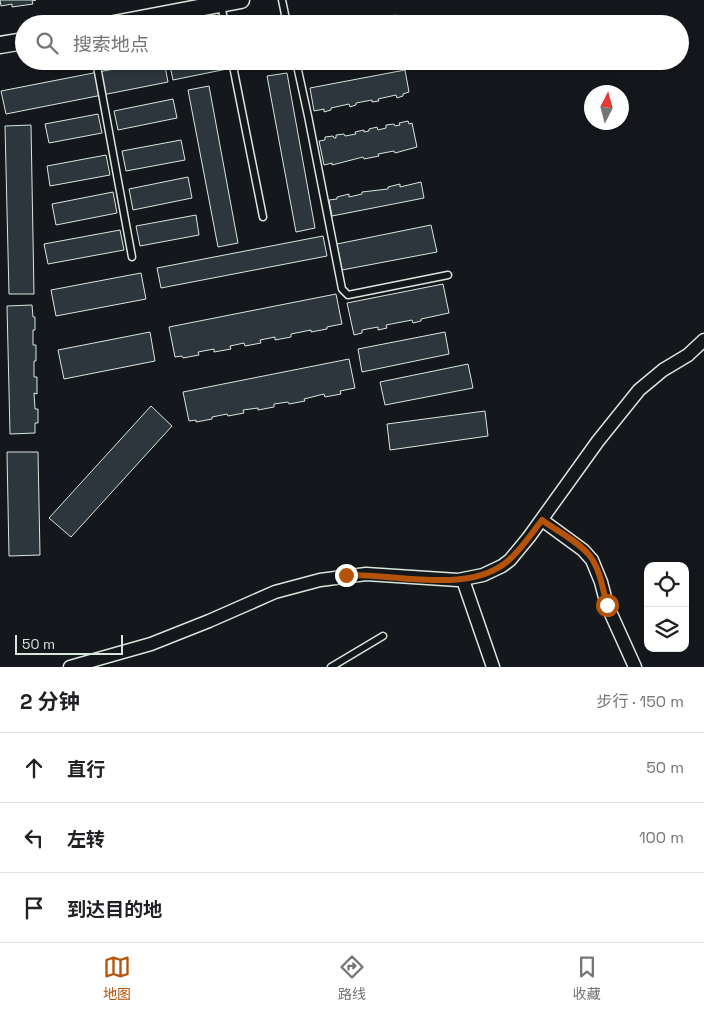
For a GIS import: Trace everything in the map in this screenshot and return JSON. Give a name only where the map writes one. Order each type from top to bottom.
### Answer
[{"type":"street","points":[[162,15],[241,0]]},
{"type":"street","points":[[0,45],[15,42]]},
{"type":"street","points":[[70,667],[151,644],[275,592],[320,580],[366,574],[463,580],[483,575],[502,566],[510,560],[542,520],[598,441],[639,390],[663,370],[688,355],[704,340]]},
{"type":"street","points":[[542,520],[583,550],[592,560],[601,582],[607,605],[635,667]]},
{"type":"street","points":[[463,580],[494,667]]},
{"type":"lane","points":[[282,0],[285,15]]},
{"type":"lane","points":[[221,4],[223,15]]},
{"type":"lane","points":[[98,70],[132,258]]},
{"type":"lane","points":[[234,70],[263,217]]},
{"type":"lane","points":[[298,70],[342,289],[348,294],[448,275]]},
{"type":"lane","points":[[330,667],[383,636]]},
{"type":"building","points":[[0,0],[36,0],[32,1],[33,4],[12,7],[12,4],[1,6]]},
{"type":"building","points":[[109,70],[166,70],[168,82],[6,114],[1,91]]},
{"type":"building","points":[[171,70],[222,70],[173,80]]},
{"type":"building","points":[[405,70],[409,92],[403,94],[403,96],[397,98],[396,95],[378,99],[379,101],[372,102],[372,100],[356,103],[356,105],[350,107],[349,104],[331,108],[331,110],[324,112],[324,109],[314,111],[310,88]]},
{"type":"building","points":[[287,73],[315,228],[296,232],[267,76]]},
{"type":"building","points":[[209,86],[238,243],[218,247],[188,90]]},
{"type":"building","points":[[173,99],[177,118],[118,130],[114,111]]},
{"type":"building","points":[[98,114],[102,133],[49,143],[45,124]]},
{"type":"building","points":[[408,121],[409,124],[412,123],[417,147],[395,153],[394,151],[378,154],[379,156],[364,159],[363,157],[332,165],[332,163],[324,165],[319,141],[325,140],[325,137],[333,136],[336,138],[336,135],[356,134],[355,132],[369,131],[369,129],[377,127],[378,130],[386,128],[386,125],[394,124],[395,126]]},
{"type":"building","points":[[31,125],[34,294],[9,294],[5,126]]},
{"type":"building","points":[[181,140],[185,160],[126,171],[122,151]]},
{"type":"building","points":[[106,155],[110,175],[50,186],[47,166]]},
{"type":"building","points":[[188,177],[192,198],[133,210],[129,189]]},
{"type":"building","points":[[421,182],[424,198],[332,216],[329,200],[349,194],[349,197],[362,194],[362,192],[388,189],[388,187],[400,184],[400,187]]},
{"type":"building","points":[[113,192],[117,213],[56,225],[52,204]]},
{"type":"building","points":[[196,215],[199,235],[140,246],[136,226]]},
{"type":"building","points":[[431,225],[437,252],[342,270],[337,244]]},
{"type":"building","points":[[120,230],[124,250],[48,264],[44,244]]},
{"type":"building","points":[[323,236],[327,256],[161,288],[157,268]]},
{"type":"building","points":[[141,273],[146,299],[56,316],[51,290]]},
{"type":"building","points":[[443,284],[449,313],[421,319],[421,321],[413,323],[412,320],[386,325],[387,328],[378,330],[378,327],[362,330],[362,333],[354,335],[347,303]]},
{"type":"building","points":[[336,294],[342,324],[327,327],[327,329],[291,334],[291,337],[275,340],[275,337],[260,340],[261,343],[245,346],[244,343],[230,346],[231,349],[214,352],[214,349],[198,352],[199,355],[183,358],[182,356],[175,357],[169,327]]},
{"type":"building","points":[[32,305],[33,317],[35,317],[33,345],[36,345],[34,377],[37,377],[37,394],[34,393],[35,409],[38,409],[38,423],[35,423],[35,433],[10,434],[7,306]]},
{"type":"building","points":[[150,332],[155,361],[64,379],[58,350]]},
{"type":"building","points":[[445,332],[449,354],[362,372],[358,349]]},
{"type":"building","points":[[349,359],[355,388],[340,391],[341,394],[325,397],[324,394],[304,399],[305,401],[274,404],[274,407],[243,410],[244,413],[228,416],[227,414],[196,422],[196,420],[189,421],[183,392]]},
{"type":"building","points":[[468,364],[473,388],[385,405],[380,382]]},
{"type":"building","points":[[151,406],[172,426],[71,537],[49,518]]},
{"type":"building","points":[[485,411],[488,436],[390,450],[387,424]]},
{"type":"building","points":[[7,452],[38,452],[40,555],[9,556]]},
{"type":"route","points":[[346,575],[366,574],[463,580],[483,575],[510,560],[542,520],[590,557],[601,582],[607,605]]}]
